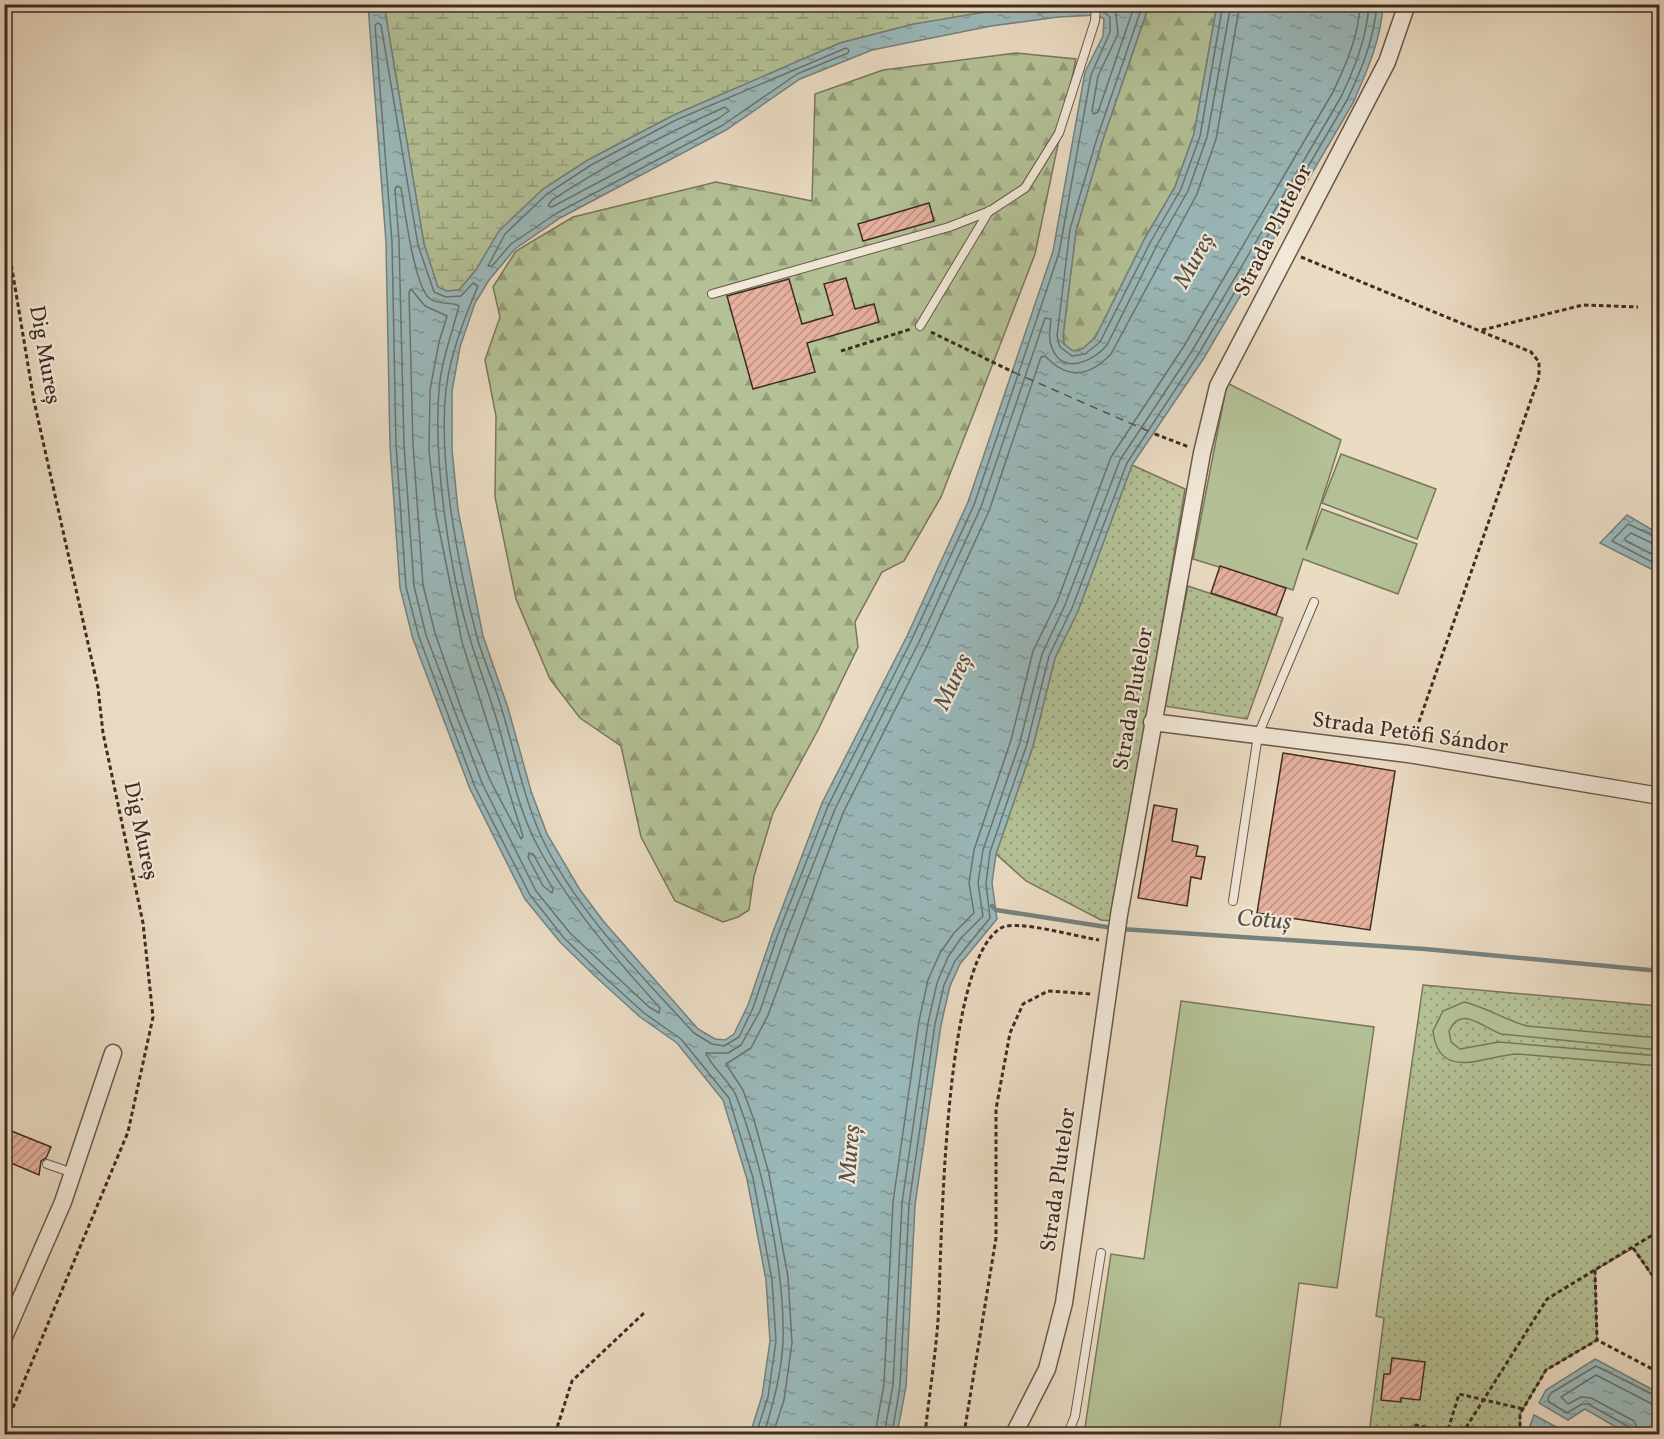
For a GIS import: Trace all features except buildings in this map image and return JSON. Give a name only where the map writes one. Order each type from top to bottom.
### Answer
[{"type":"street","name":"Strada Plutelor","points":[[1014,1434],[1047,1369],[1064,1303],[1119,915],[1202,453],[1218,386],[1387,62],[1407,4]]},
{"type":"street","name":"Strada Petöfi Sándor","points":[[1152,722],[1408,754],[1659,796]]},
{"type":"street","points":[[4,1337],[63,1202],[113,1053]]},
{"type":"lane","points":[[712,294],[949,227],[990,211],[1025,188],[1059,133],[1095,21],[1096,4]]},
{"type":"lane","points":[[920,326],[990,211]]},
{"type":"lane","points":[[1233,901],[1258,735],[1314,602]]},
{"type":"lane","points":[[47,1164],[73,1173]]},
{"type":"lane","points":[[1068,1434],[1078,1397],[1101,1253]]},
{"type":"path","name":"Dig Mureș","points":[[4,221],[34,401],[98,688],[103,734],[142,923],[153,1017],[128,1132],[4,1429]]},
{"type":"path","points":[[1288,252],[1531,352],[1539,362],[1539,377],[1408,754]]},
{"type":"path","points":[[1480,331],[1583,304],[1638,307]]},
{"type":"path","points":[[841,351],[920,326],[1013,372]]},
{"type":"path","points":[[1155,434],[1202,453]]},
{"type":"path","points":[[925,1434],[938,1325],[952,1082],[960,1017],[975,966],[988,940],[1002,927],[1025,924],[1067,936],[1115,942]]},
{"type":"path","points":[[964,1434],[996,1238],[996,1109],[1010,1033],[1023,1004],[1048,992],[1107,995]]},
{"type":"path","points":[[1462,1434],[1547,1299],[1654,1234],[1659,1234]]},
{"type":"path","points":[[1633,1248],[1659,1286]]},
{"type":"path","points":[[1595,1270],[1597,1340]]},
{"type":"path","points":[[555,1434],[572,1382],[644,1313]]},
{"type":"path","points":[[1597,1340],[1659,1373]]},
{"type":"path","points":[[1520,1434],[1520,1414],[1546,1370],[1597,1340]]},
{"type":"path","points":[[1414,1434],[1416,1425],[1447,1433],[1459,1394],[1523,1409]]},
{"type":"green space","points":[[384,5],[1056,5],[914,24],[840,43],[674,115],[588,160],[543,189],[500,231],[476,270],[459,290],[447,291],[438,288],[424,244]]},
{"type":"green space","points":[[1149,5],[1217,5],[1194,134],[1175,187],[1145,238],[1095,338],[1082,349],[1073,351],[1064,344],[1063,336],[1076,231],[1103,139]]},
{"type":"green space","points":[[1016,53],[1076,59],[1035,254],[941,497],[904,561],[882,572],[855,622],[858,647],[818,730],[773,813],[754,876],[749,910],[723,922],[675,901],[641,837],[621,746],[580,718],[550,679],[516,599],[495,497],[496,416],[485,360],[500,317],[493,287],[516,251],[573,217],[716,182],[812,201],[815,94],[883,70]]},
{"type":"green space","points":[[1227,383],[1341,440],[1306,550],[1322,509],[1417,544],[1398,594],[1303,559],[1293,590],[1193,559]]},
{"type":"green space","points":[[1341,454],[1436,489],[1417,539],[1322,503]]},
{"type":"green space","points":[[1132,465],[1185,489],[1112,921],[1101,920],[1026,881],[996,854],[1033,746],[1055,658],[1078,611]]},
{"type":"green space","points":[[1188,586],[1283,618],[1247,719],[1164,706]]},
{"type":"green space","points":[[1423,985],[1659,1006],[1659,1286],[1633,1248],[1595,1270],[1597,1340],[1546,1370],[1520,1414],[1520,1434],[1369,1434],[1384,1318],[1376,1316]]},
{"type":"green space","points":[[1181,1001],[1374,1027],[1337,1288],[1299,1283],[1279,1434],[1084,1434],[1111,1254],[1144,1259]]},
{"type":"green space","points":[[1464,1002],[1527,1026],[1659,1038],[1659,1050],[1501,1034],[1473,1020],[1466,1019],[1460,1019],[1454,1023],[1449,1031],[1451,1042],[1460,1049],[1499,1042],[1659,1056],[1659,1066],[1518,1054],[1478,1061],[1454,1061],[1444,1057],[1437,1047],[1433,1031],[1443,1011]]},
{"type":"water","name":"Mureș","points":[[368,5],[384,5],[424,244],[438,287],[447,291],[459,290],[476,270],[499,231],[543,189],[588,160],[674,115],[840,43],[914,24],[979,13],[1055,5],[1149,5],[1103,139],[1076,231],[1063,336],[1064,344],[1073,351],[1082,349],[1095,338],[1145,238],[1175,187],[1194,134],[1217,5],[1383,5],[1376,43],[1353,103],[1204,358],[1132,465],[1078,611],[1055,658],[1033,746],[996,854],[992,883],[997,919],[960,964],[950,986],[941,1025],[915,1205],[906,1387],[897,1434],[750,1434],[762,1396],[770,1341],[766,1280],[747,1179],[723,1100],[677,1043],[640,1017],[597,978],[560,942],[525,899],[470,789],[413,639],[400,588],[390,446],[386,242]],"holes":[[[1097,15],[1104,19],[1103,36],[1085,72],[1053,251],[968,502],[907,636],[822,803],[748,1005],[734,1034],[725,1040],[715,1039],[698,1029],[604,922],[580,890],[547,834],[531,791],[508,708],[483,636],[458,510],[452,450],[452,391],[460,347],[475,303],[489,280],[515,249],[560,218],[726,130],[800,79],[872,50],[991,26],[1058,17]]]},
{"type":"water","points":[[1627,515],[1659,534],[1659,573],[1600,543]]},
{"type":"water","points":[[1595,1359],[1659,1393],[1659,1434],[1628,1434],[1585,1409],[1568,1420],[1539,1403],[1546,1390]]},
{"type":"water","points":[[1534,1415],[1562,1430],[1563,1434],[1527,1434]]},
{"type":"waterway","name":"Cotuș","points":[[992,906],[996,910],[1113,928]]},
{"type":"waterway","name":"Cotuș","points":[[1121,929],[1425,949],[1660,971]]},
{"type":"ferry route","points":[[1013,372],[1155,434]]}]
